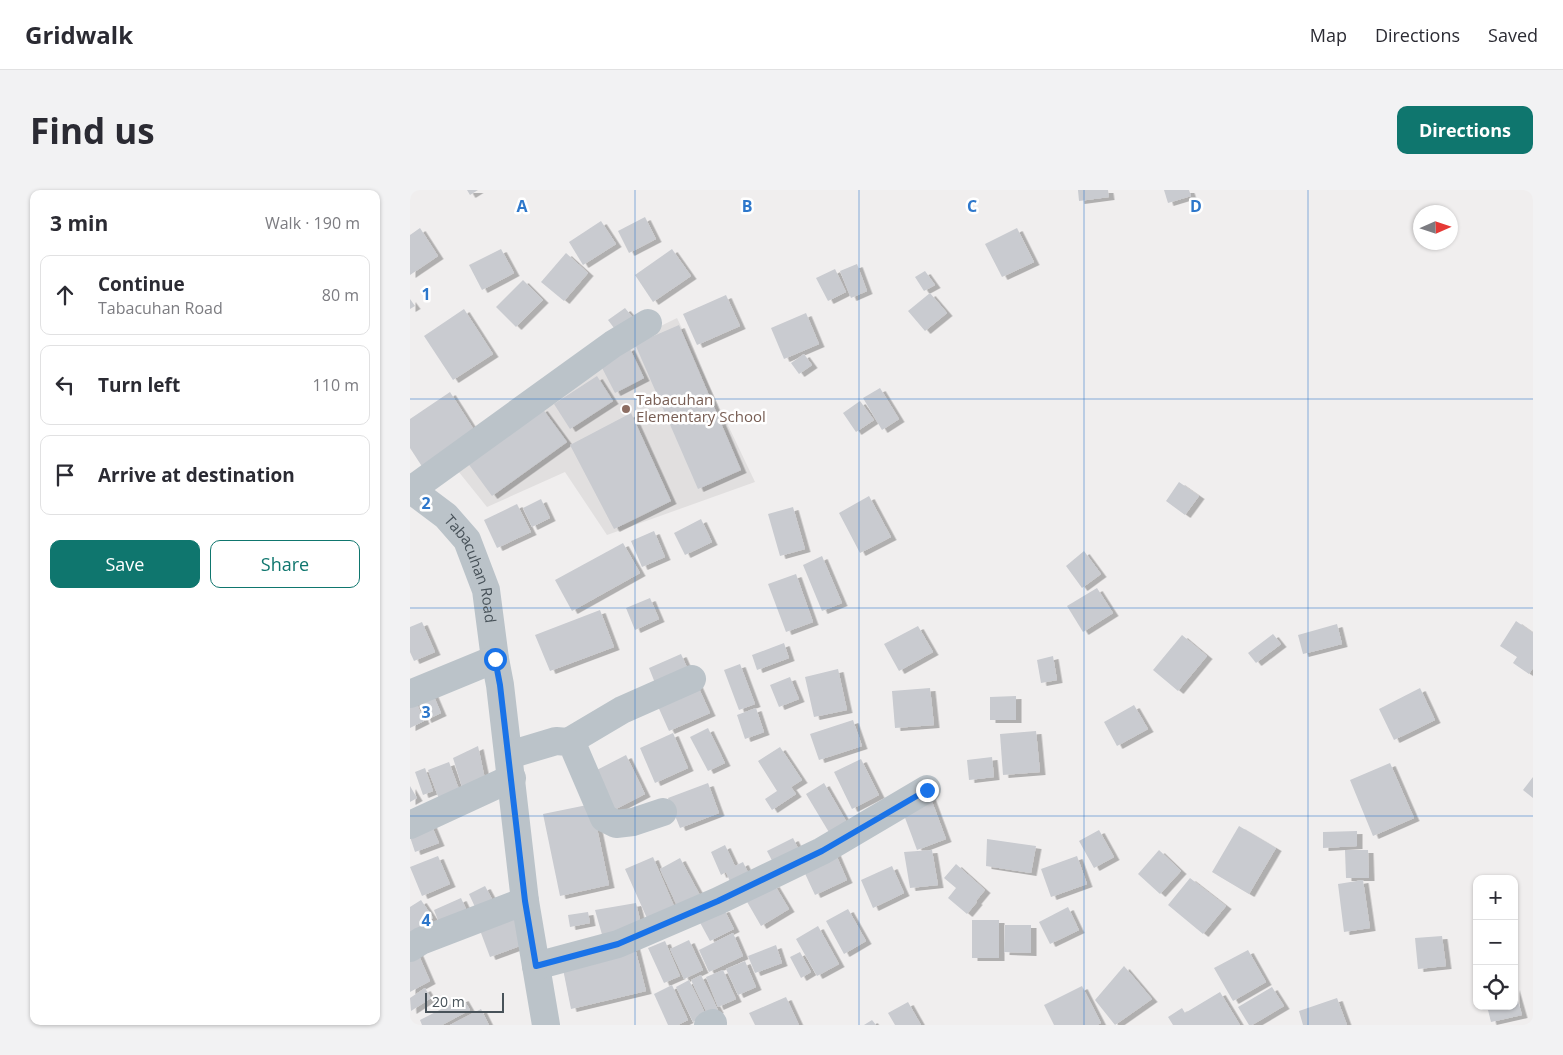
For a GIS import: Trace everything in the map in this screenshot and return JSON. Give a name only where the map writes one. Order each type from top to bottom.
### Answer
[{"type":"street","points":[[410,490],[613,344],[648,323]]},
{"type":"street","name":"Tabacuhan Road","points":[[410,490],[446,516],[467,540],[486,590],[500,685],[525,901],[546,1025]]},
{"type":"street","points":[[410,694],[495,659]]},
{"type":"street","points":[[410,825],[556,741],[568,742],[622,710],[692,679]]},
{"type":"street","points":[[568,742],[574,748],[604,818],[616,824],[633,822],[663,812]]},
{"type":"street","points":[[536,966],[618,944],[718,901],[822,851],[927,790]]},
{"type":"street","points":[[410,948],[421,941],[525,901]]},
{"type":"shaded area","name":"Tabacuhan Elementary School","points":[[677,318],[755,482],[607,535],[565,472],[487,507],[454,466],[608,352]]},
{"type":"building","points":[[467,190],[478,190],[470,195]]},
{"type":"building","points":[[1078,190],[1108,190],[1109,197],[1079,201]]},
{"type":"building","points":[[1164,190],[1189,190],[1191,196],[1168,203]]},
{"type":"building","points":[[645,217],[656,239],[629,253],[618,231]]},
{"type":"building","points":[[601,221],[616,244],[583,265],[569,242]]},
{"type":"building","points":[[420,228],[438,256],[410,275],[410,235]]},
{"type":"building","points":[[1017,228],[1034,262],[1002,277],[985,244]]},
{"type":"building","points":[[501,249],[514,273],[482,290],[469,265]]},
{"type":"building","points":[[672,249],[691,276],[653,302],[635,275]]},
{"type":"building","points":[[566,253],[588,273],[564,301],[541,282]]},
{"type":"building","points":[[857,264],[867,291],[851,298],[840,271]]},
{"type":"building","points":[[835,269],[846,292],[828,301],[816,278]]},
{"type":"building","points":[[925,271],[935,285],[924,291],[915,277]]},
{"type":"building","points":[[523,280],[543,300],[516,327],[496,307]]},
{"type":"building","points":[[930,293],[947,313],[925,331],[908,311]]},
{"type":"building","points":[[726,295],[740,326],[697,345],[683,314]]},
{"type":"building","points":[[410,299],[415,306],[410,309]]},
{"type":"building","points":[[625,308],[634,319],[617,332],[608,320]]},
{"type":"building","points":[[464,309],[493,354],[453,380],[424,336]]},
{"type":"building","points":[[806,313],[819,344],[784,359],[771,328]]},
{"type":"building","points":[[679,325],[741,470],[698,489],[635,344]]},
{"type":"building","points":[[629,347],[644,378],[615,393],[599,362]]},
{"type":"building","points":[[804,354],[812,365],[799,374],[791,363]]},
{"type":"building","points":[[597,376],[613,401],[570,429],[554,404]]},
{"type":"building","points":[[880,388],[899,419],[882,430],[863,398]]},
{"type":"building","points":[[450,392],[476,433],[423,468],[410,448],[410,419]]},
{"type":"building","points":[[860,401],[874,420],[856,432],[843,413]]},
{"type":"building","points":[[542,408],[567,442],[492,496],[467,462]]},
{"type":"building","points":[[631,413],[671,501],[614,529],[570,445]]},
{"type":"building","points":[[1179,482],[1199,496],[1185,515],[1166,501]]},
{"type":"building","points":[[869,496],[891,537],[860,553],[839,513]]},
{"type":"building","points":[[541,499],[550,518],[532,527],[523,508]]},
{"type":"building","points":[[517,504],[531,532],[497,548],[484,520]]},
{"type":"building","points":[[793,507],[805,549],[780,556],[768,514]]},
{"type":"building","points":[[701,519],[712,542],[685,555],[674,533]]},
{"type":"building","points":[[654,531],[665,557],[642,567],[631,541]]},
{"type":"building","points":[[623,543],[640,573],[572,611],[555,580]]},
{"type":"building","points":[[1084,551],[1101,574],[1082,588],[1066,566]]},
{"type":"building","points":[[822,556],[842,603],[822,611],[803,565]]},
{"type":"building","points":[[796,574],[813,622],[786,632],[768,584]]},
{"type":"building","points":[[1097,588],[1113,613],[1083,632],[1067,606]]},
{"type":"building","points":[[650,598],[659,619],[635,630],[626,608]]},
{"type":"building","points":[[600,610],[614,647],[550,671],[535,635]]},
{"type":"building","points":[[1516,621],[1533,633],[1533,668],[1529,674],[1513,663],[1517,657],[1500,646]]},
{"type":"building","points":[[422,622],[435,652],[414,661],[410,652],[410,627]]},
{"type":"building","points":[[1337,624],[1342,644],[1303,654],[1298,635]]},
{"type":"building","points":[[918,626],[933,652],[899,671],[884,644]]},
{"type":"building","points":[[1273,634],[1281,644],[1256,663],[1248,653]]},
{"type":"building","points":[[1182,635],[1207,656],[1178,691],[1153,670]]},
{"type":"building","points":[[784,643],[789,658],[757,670],[752,655]]},
{"type":"building","points":[[681,654],[690,674],[657,688],[649,668]]},
{"type":"building","points":[[1053,656],[1057,680],[1041,683],[1037,660]]},
{"type":"building","points":[[740,664],[755,704],[739,710],[724,670]]},
{"type":"building","points":[[838,669],[847,710],[814,717],[805,677]]},
{"type":"building","points":[[790,677],[799,699],[779,707],[770,685]]},
{"type":"building","points":[[697,684],[710,713],[669,731],[656,702]]},
{"type":"building","points":[[930,688],[934,725],[895,728],[892,691]]},
{"type":"building","points":[[1420,688],[1435,720],[1394,740],[1379,709]]},
{"type":"building","points":[[432,692],[441,713],[426,720],[417,699]]},
{"type":"building","points":[[1016,696],[1016,720],[990,720],[990,697]]},
{"type":"building","points":[[415,699],[424,721],[410,728],[410,701]]},
{"type":"building","points":[[1134,705],[1148,729],[1117,746],[1104,722]]},
{"type":"building","points":[[756,708],[764,732],[745,739],[737,715]]},
{"type":"building","points":[[853,720],[862,746],[819,760],[810,734]]},
{"type":"building","points":[[708,728],[725,763],[708,771],[690,737]]},
{"type":"building","points":[[1036,731],[1040,772],[1003,775],[1000,734]]},
{"type":"building","points":[[673,733],[688,768],[655,783],[640,748]]},
{"type":"building","points":[[478,746],[485,779],[462,787],[453,758]]},
{"type":"building","points":[[780,747],[802,780],[791,787],[796,794],[772,810],[765,799],[777,791],[758,761]]},
{"type":"building","points":[[626,755],[645,794],[610,812],[591,773]]},
{"type":"building","points":[[992,757],[994,777],[969,780],[967,760]]},
{"type":"building","points":[[861,759],[879,795],[852,809],[834,772]]},
{"type":"building","points":[[449,762],[460,792],[439,799],[428,770]]},
{"type":"building","points":[[1390,763],[1414,818],[1373,836],[1350,780]]},
{"type":"building","points":[[425,768],[433,791],[423,795],[415,772]]},
{"type":"building","points":[[1533,777],[1533,798],[1523,790]]},
{"type":"building","points":[[708,783],[719,813],[680,828],[668,798]]},
{"type":"building","points":[[824,783],[850,828],[833,839],[806,794]]},
{"type":"building","points":[[410,786],[417,798],[410,802]]},
{"type":"building","points":[[930,796],[946,839],[917,850],[901,807]]},
{"type":"building","points":[[592,804],[609,885],[560,896],[543,814]]},
{"type":"building","points":[[431,824],[439,843],[415,852],[410,837]]},
{"type":"building","points":[[1239,826],[1276,848],[1249,894],[1212,872]]},
{"type":"building","points":[[1099,830],[1114,857],[1094,868],[1079,841]]},
{"type":"building","points":[[1357,831],[1357,846],[1323,848],[1323,832]]},
{"type":"building","points":[[793,838],[802,856],[777,870],[767,851]]},
{"type":"building","points":[[987,839],[1036,846],[1031,873],[986,866]]},
{"type":"building","points":[[725,845],[735,866],[743,862],[753,883],[734,891],[726,872],[721,875],[711,852]]},
{"type":"building","points":[[834,850],[847,880],[815,895],[801,865]]},
{"type":"building","points":[[932,850],[938,885],[910,888],[904,852]]},
{"type":"building","points":[[1159,850],[1181,871],[1160,894],[1138,874]]},
{"type":"building","points":[[1345,850],[1368,850],[1369,878],[1346,878]]},
{"type":"building","points":[[438,856],[450,884],[422,896],[410,867]]},
{"type":"building","points":[[1077,856],[1087,884],[1051,897],[1041,869]]},
{"type":"building","points":[[653,857],[677,913],[650,925],[625,869]]},
{"type":"building","points":[[680,858],[702,899],[679,910],[660,869]]},
{"type":"building","points":[[956,864],[985,890],[967,914],[948,898],[956,888],[944,878]]},
{"type":"building","points":[[892,866],[904,893],[873,908],[861,880]]},
{"type":"building","points":[[1190,878],[1226,906],[1203,934],[1168,905]]},
{"type":"building","points":[[1363,880],[1370,928],[1344,932],[1338,884]]},
{"type":"building","points":[[774,884],[789,909],[761,926],[746,900]]},
{"type":"building","points":[[485,886],[492,899],[475,907],[469,894]]},
{"type":"building","points":[[461,898],[467,911],[439,923],[434,910]]},
{"type":"building","points":[[421,900],[433,918],[410,933],[410,907]]},
{"type":"building","points":[[636,903],[642,928],[603,938],[595,910]]},
{"type":"building","points":[[1068,907],[1079,930],[1050,944],[1039,922]]},
{"type":"building","points":[[724,909],[734,929],[710,941],[697,917]]},
{"type":"building","points":[[848,909],[866,941],[844,954],[826,921]]},
{"type":"building","points":[[516,911],[528,943],[490,957],[478,925]]},
{"type":"building","points":[[588,912],[590,923],[570,927],[568,915]]},
{"type":"building","points":[[972,920],[999,920],[999,958],[972,958]]},
{"type":"building","points":[[1005,925],[1031,925],[1031,953],[1004,952]]},
{"type":"building","points":[[818,926],[839,964],[817,976],[796,939]]},
{"type":"building","points":[[733,933],[743,956],[709,972],[699,950]]},
{"type":"building","points":[[1442,936],[1446,966],[1418,969],[1415,938]]},
{"type":"building","points":[[689,940],[703,970],[684,979],[670,949]]},
{"type":"building","points":[[665,941],[680,976],[664,983],[648,948]]},
{"type":"building","points":[[634,944],[646,991],[571,1009],[563,969]]},
{"type":"building","points":[[776,945],[782,963],[755,973],[748,956]]},
{"type":"building","points":[[416,949],[430,981],[410,992],[410,953]]},
{"type":"building","points":[[1248,950],[1266,982],[1233,1001],[1214,968]]},
{"type":"building","points":[[800,952],[811,972],[801,978],[790,957]]},
{"type":"building","points":[[745,961],[756,987],[738,995],[726,969]]},
{"type":"building","points":[[1124,966],[1152,999],[1115,1025],[1095,1000]]},
{"type":"building","points":[[723,970],[736,999],[718,1007],[706,977]]},
{"type":"building","points":[[701,975],[718,1010],[708,1015],[691,980]]},
{"type":"building","points":[[689,980],[706,1015],[693,1022],[676,987]]},
{"type":"building","points":[[672,985],[688,1020],[678,1025],[668,1025],[654,994]]},
{"type":"building","points":[[1082,986],[1101,1023],[1097,1025],[1054,1025],[1044,1005]]},
{"type":"building","points":[[1272,987],[1284,1006],[1249,1025],[1238,1007]]},
{"type":"building","points":[[425,988],[431,998],[411,1011],[410,998]]},
{"type":"building","points":[[1220,992],[1240,1025],[1173,1025],[1168,1017],[1182,1008],[1185,1013]]},
{"type":"building","points":[[786,997],[799,1025],[755,1025],[749,1013]]},
{"type":"building","points":[[463,998],[470,1010],[442,1025],[422,1025],[420,1020]]},
{"type":"building","points":[[1337,998],[1347,1025],[1303,1025],[1299,1011]]},
{"type":"building","points":[[1518,1001],[1522,1015],[1491,1022],[1488,1010],[1518,1010]]},
{"type":"building","points":[[908,1002],[921,1025],[895,1025],[888,1013]]},
{"type":"building","points":[[481,1009],[489,1025],[450,1025]]},
{"type":"building","points":[[872,1020],[876,1025],[864,1025]]},
{"type":"place","name":"Tabacuhan Elementary School","points":[[626,409]]},
{"type":"route","points":[[495,659],[512,778],[525,901],[536,966],[618,944],[718,901],[822,851],[927,790]]}]
